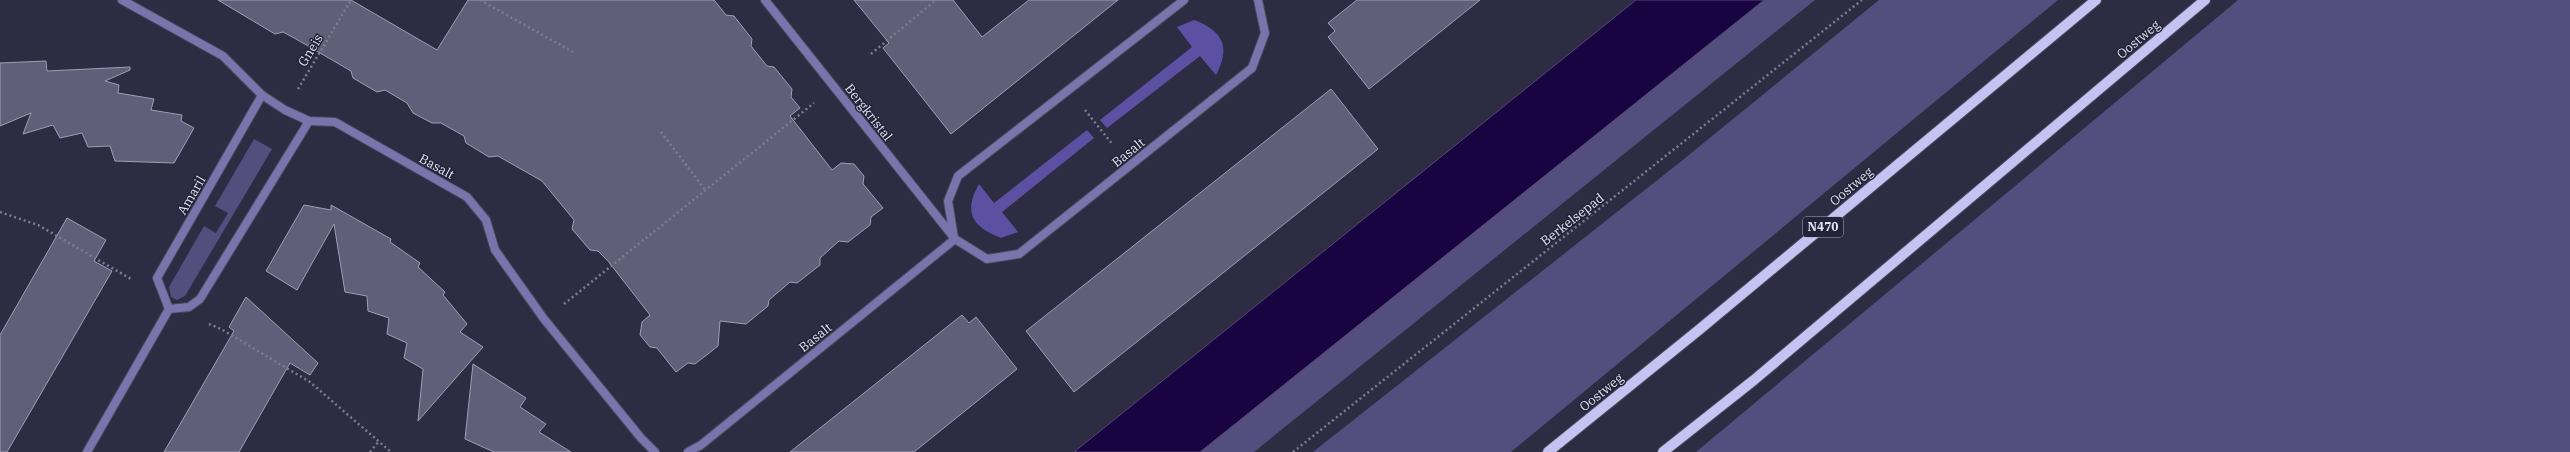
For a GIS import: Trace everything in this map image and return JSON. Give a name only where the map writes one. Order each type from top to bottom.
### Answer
[{"type":"main road","name":"Oostweg","points":[[1548,452],[1700,329],[2096,0]]},
{"type":"main road","name":"Oostweg","points":[[1663,452],[1754,380],[2205,0]]},
{"type":"street","name":"Basalt","points":[[122,0],[223,56],[262,95],[285,110],[309,121],[335,122],[467,197],[486,220],[495,250],[544,319],[640,438],[655,452]]},
{"type":"street","name":"Bergkristal","points":[[765,0],[955,239]]},
{"type":"street","points":[[955,239],[948,201],[958,176],[1184,0]]},
{"type":"street","name":"Basalt","points":[[688,452],[701,445],[955,239],[987,259],[1019,254],[1130,166],[1252,68],[1266,33],[1258,0]]},
{"type":"street","name":"Amaril","points":[[169,309],[157,278],[262,95]]},
{"type":"street","points":[[87,452],[169,309],[189,307],[200,299],[309,121]]},
{"type":"path","name":"Gneis","points":[[285,110],[351,0]]},
{"type":"path","points":[[480,0],[573,52]]},
{"type":"path","points":[[871,54],[936,0]]},
{"type":"path","name":"Berkelsepad","points":[[1293,452],[1862,0]]},
{"type":"path","points":[[544,319],[706,191],[834,87]]},
{"type":"path","points":[[1069,90],[1130,166]]},
{"type":"path","points":[[661,132],[706,191]]},
{"type":"path","points":[[0,212],[38,224],[118,270],[169,309],[221,328],[310,382],[391,452]]},
{"type":"path","points":[[370,452],[379,441]]},
{"type":"shaded area","points":[[1636,0],[1764,0],[1200,452],[1074,452]]},
{"type":"shaded area","points":[[1764,0],[1815,0],[1254,452],[1200,452]]},
{"type":"shaded area","points":[[1879,0],[2058,0],[1511,452],[1313,452],[1679,163]]},
{"type":"shaded area","points":[[2238,0],[2570,0],[2570,452],[1696,452]]},
{"type":"shaded area","points":[[1194,20],[1212,29],[1222,41],[1223,56],[1221,65],[1216,75],[1200,56],[1107,128],[1100,120],[1192,47],[1177,27]]},
{"type":"shaded area","points":[[1087,130],[1094,138],[1002,212],[1018,232],[1001,238],[983,229],[977,223],[971,210],[974,194],[979,184],[994,203]]},
{"type":"shaded area","points":[[254,139],[272,149],[185,296],[177,300],[171,297],[169,287],[204,226],[216,233],[228,213],[215,206]]},
{"type":"building","points":[[218,0],[351,0],[437,50],[468,0],[714,0],[726,15],[734,16],[752,39],[751,46],[767,66],[774,67],[792,89],[791,97],[800,108],[790,116],[832,170],[841,163],[854,164],[864,176],[863,184],[883,208],[871,217],[870,225],[848,242],[839,241],[820,258],[820,265],[797,283],[790,282],[769,300],[768,306],[746,324],[720,321],[718,346],[695,364],[688,363],[676,372],[657,348],[650,347],[640,335],[642,322],[650,315],[608,261],[598,251],[590,250],[572,229],[574,220],[542,181],[498,156],[489,157],[466,143],[464,136],[441,123],[432,123],[413,113],[407,103],[385,90],[377,92],[353,78],[351,71],[296,39],[283,32],[275,34]]},
{"type":"building","points":[[854,0],[953,0],[982,37],[1029,0],[1118,0],[951,134],[883,48],[889,43]]},
{"type":"building","points":[[1357,0],[1480,0],[1369,89],[1328,37],[1335,31],[1328,23]]},
{"type":"building","points":[[46,61],[47,71],[130,67],[130,70],[105,81],[119,85],[118,93],[154,99],[151,110],[182,115],[181,121],[194,128],[174,163],[115,161],[110,146],[88,147],[82,133],[60,138],[53,125],[23,134],[31,113],[0,126],[0,63]]},
{"type":"building","points":[[1331,89],[1378,149],[1074,392],[1026,331]]},
{"type":"building","points":[[304,205],[331,210],[331,205],[391,239],[390,242],[420,263],[418,267],[445,292],[443,295],[467,324],[460,332],[483,347],[418,421],[423,369],[404,358],[407,343],[387,334],[389,318],[368,311],[367,296],[345,292],[334,224],[297,290],[266,271]]},
{"type":"building","points":[[67,218],[106,240],[94,261],[112,271],[7,452],[0,452],[0,335]]},
{"type":"building","points":[[246,297],[318,363],[310,375],[290,363],[239,452],[164,452],[234,331],[229,327]]},
{"type":"building","points":[[962,315],[969,323],[976,317],[1017,369],[914,452],[790,452]]},
{"type":"building","points":[[473,364],[526,398],[520,407],[546,424],[539,432],[571,452],[494,452],[465,439]]}]
